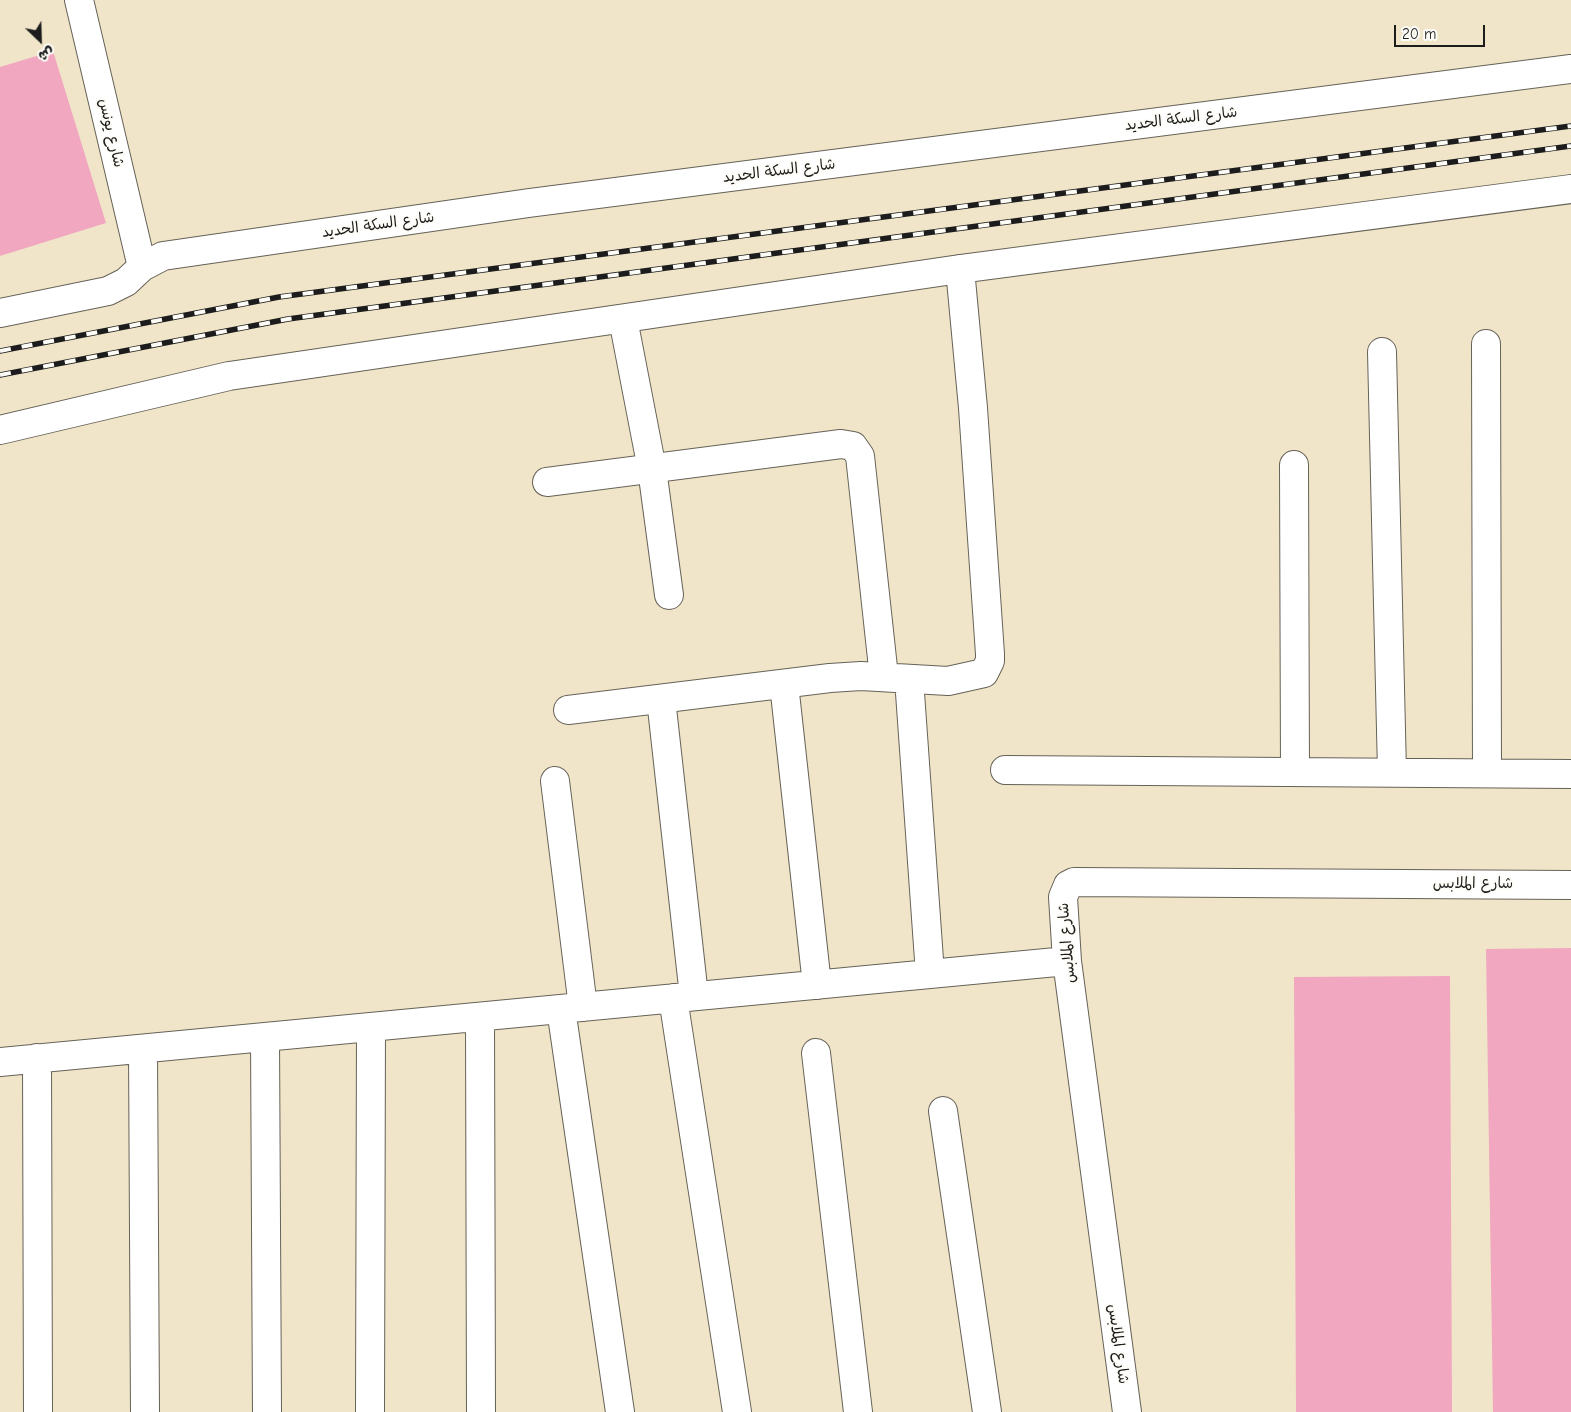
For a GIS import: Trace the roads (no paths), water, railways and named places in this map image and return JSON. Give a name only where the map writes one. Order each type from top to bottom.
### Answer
[{"type":"street","name":"شارع يونس","points":[[79,0],[142,267]]},
{"type":"street","name":"شارع السكة الحديد","points":[[0,313],[108,291],[126,282],[142,267],[163,256],[529,203],[1571,69]]},
{"type":"street","points":[[0,430],[229,376],[960,269],[1571,189]]},
{"type":"street","points":[[568,710],[837,678],[896,678],[948,681],[984,673],[990,661],[973,408],[960,269]]},
{"type":"street","points":[[623,319],[652,469],[669,595]]},
{"type":"street","points":[[1486,344],[1487,773]]},
{"type":"street","points":[[1382,352],[1392,772]]},
{"type":"street","points":[[547,482],[841,444],[853,446],[860,456],[896,678],[930,974]]},
{"type":"street","points":[[1294,465],[1295,772]]},
{"type":"street","points":[[784,684],[817,985]]},
{"type":"street","points":[[662,699],[684,997],[737,1412]]},
{"type":"street","points":[[1006,770],[1571,774]]},
{"type":"street","points":[[555,781],[572,1008],[620,1412]]},
{"type":"street","name":"شارع الملابس","points":[[1127,1412],[1067,961],[1064,890],[1074,882],[1571,885]]},
{"type":"street","points":[[0,1062],[1067,961]]},
{"type":"street","points":[[480,1017],[481,1412]]},
{"type":"street","points":[[370,1027],[370,1412]]},
{"type":"street","points":[[265,1037],[268,1412]]},
{"type":"street","points":[[143,1049],[145,1412]]},
{"type":"street","points":[[816,1052],[858,1412]]},
{"type":"street","points":[[37,1058],[38,1412]]},
{"type":"street","points":[[943,1110],[987,1412]]},
{"type":"railway","points":[[0,351],[279,297],[1571,126]]},
{"type":"railway","points":[[0,375],[288,319],[1571,146]]}]
